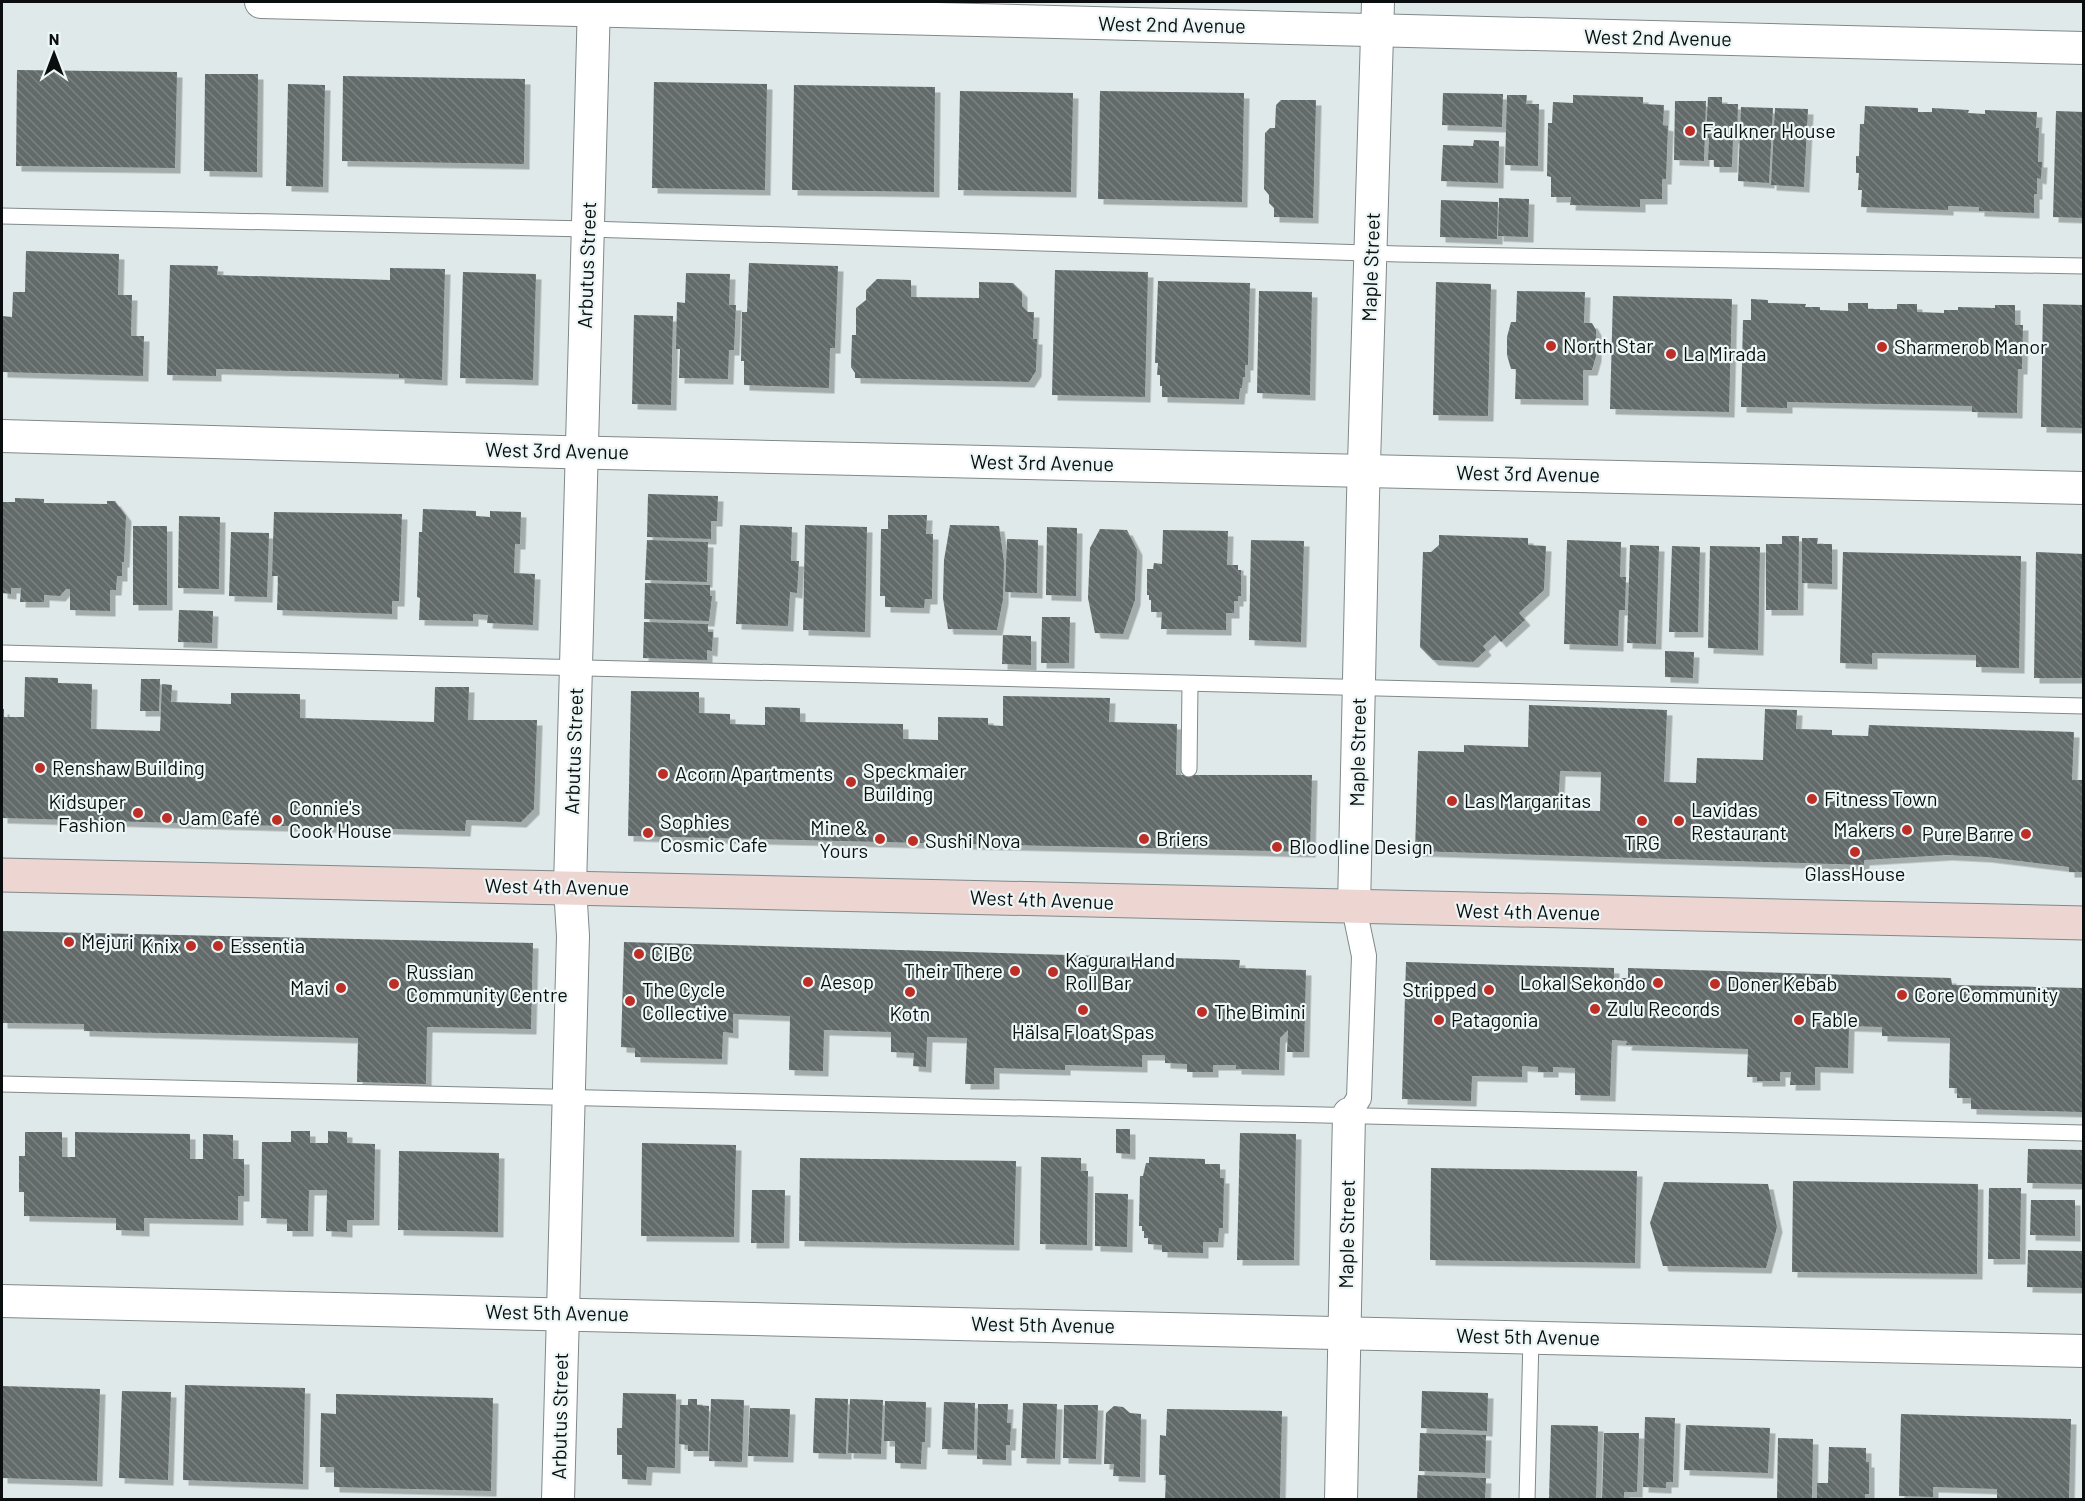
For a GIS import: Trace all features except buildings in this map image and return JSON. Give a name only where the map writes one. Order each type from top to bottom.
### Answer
[{"type":"main road","name":"West 4th Avenue","points":[[2,875],[570,887],[1354,908],[2084,923]]},
{"type":"street","name":"West 2nd Avenue","points":[[261,2],[1377,16],[2084,48]]},
{"type":"street","name":"Arbutus Street","points":[[558,1500],[573,936],[570,887],[594,6]]},
{"type":"street","name":"Maple Street","points":[[1341,1500],[1348,1114],[1359,1098],[1364,956],[1354,908],[1377,16]]},
{"type":"street","name":"West 3rd Avenue","points":[[2,436],[2084,488]]},
{"type":"street","name":"West 5th Avenue","points":[[2,1301],[2084,1351]]},
{"type":"lane","points":[[2,216],[588,229],[1371,253],[2084,266]]},
{"type":"lane","points":[[2,653],[2084,706]]},
{"type":"lane","points":[[1189,770],[1190,684]]},
{"type":"lane","points":[[2,1084],[2084,1133]]},
{"type":"lane","points":[[1527,1500],[1531,1337]]},
{"type":"place","name":"Faulkner House","points":[[1690,131]]},
{"type":"place","name":"North Star","points":[[1551,346]]},
{"type":"place","name":"Sharmerob Manor","points":[[1882,347]]},
{"type":"place","name":"La Mirada","points":[[1671,354]]},
{"type":"place","name":"Renshaw Building","points":[[40,768]]},
{"type":"place","name":"Acorn Apartments","points":[[663,774]]},
{"type":"place","name":"Speckmaier Building","points":[[851,782]]},
{"type":"place","name":"Fitness Town","points":[[1812,799]]},
{"type":"place","name":"Las Margaritas","points":[[1452,801]]},
{"type":"place","name":"Kidsuper Fashion","points":[[138,813]]},
{"type":"place","name":"Jam Café","points":[[167,818]]},
{"type":"place","name":"Connie's Cook House","points":[[277,820]]},
{"type":"place","name":"TRG","points":[[1642,821]]},
{"type":"place","name":"Lavidas Restaurant","points":[[1679,821]]},
{"type":"place","name":"Makers","points":[[1907,830]]},
{"type":"place","name":"Sophies Cosmic Cafe","points":[[648,833]]},
{"type":"place","name":"Pure Barre","points":[[2026,834]]},
{"type":"place","name":"Mine & Yours","points":[[880,839]]},
{"type":"place","name":"Briers","points":[[1144,839]]},
{"type":"place","name":"Sushi Nova","points":[[913,841]]},
{"type":"place","name":"Bloodline Design","points":[[1277,847]]},
{"type":"place","name":"GlassHouse","points":[[1855,852]]},
{"type":"place","name":"Mejuri","points":[[69,942]]},
{"type":"place","name":"Knix","points":[[191,946]]},
{"type":"place","name":"Essentia","points":[[218,946]]},
{"type":"place","name":"CIBC","points":[[639,954]]},
{"type":"place","name":"Their There","points":[[1015,971]]},
{"type":"place","name":"Kagura Hand Roll Bar","points":[[1053,972]]},
{"type":"place","name":"Aesop","points":[[808,982]]},
{"type":"place","name":"Lokal Sekondo","points":[[1658,983]]},
{"type":"place","name":"Russian Community Centre","points":[[394,984]]},
{"type":"place","name":"Doner Kebab","points":[[1715,984]]},
{"type":"place","name":"Mavi","points":[[341,988]]},
{"type":"place","name":"Stripped","points":[[1489,990]]},
{"type":"place","name":"Kotn","points":[[910,992]]},
{"type":"place","name":"Core Community","points":[[1902,995]]},
{"type":"place","name":"The Cycle Collective","points":[[630,1001]]},
{"type":"place","name":"Zulu Records","points":[[1595,1009]]},
{"type":"place","name":"Hälsa Float Spas","points":[[1083,1010]]},
{"type":"place","name":"The Bimini","points":[[1202,1012]]},
{"type":"place","name":"Patagonia","points":[[1439,1020]]},
{"type":"place","name":"Fable","points":[[1799,1020]]}]
